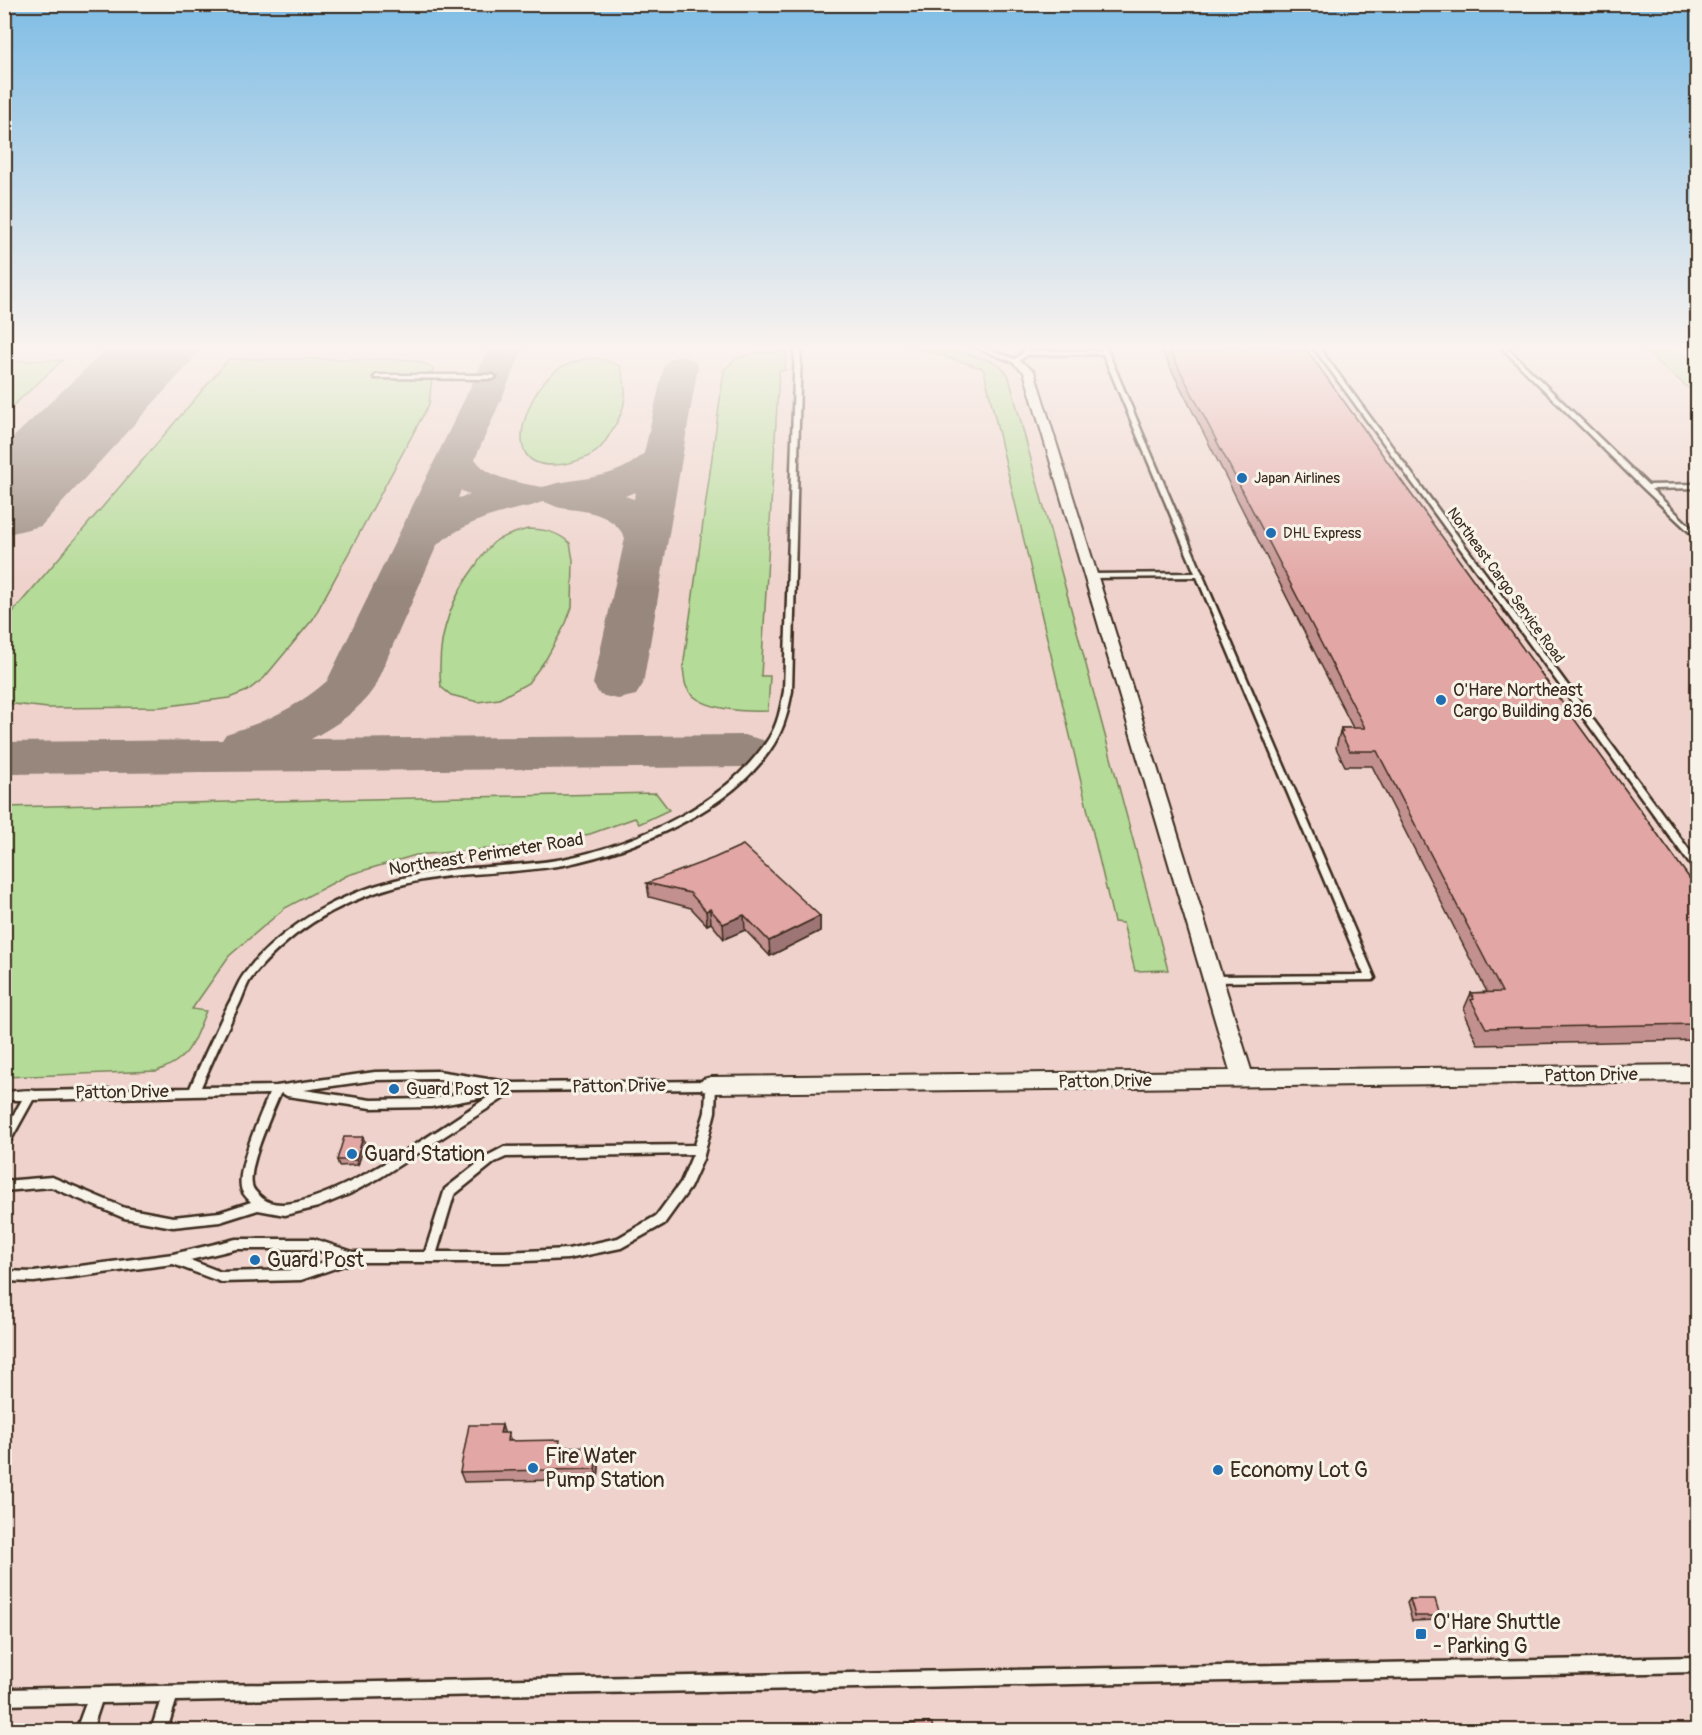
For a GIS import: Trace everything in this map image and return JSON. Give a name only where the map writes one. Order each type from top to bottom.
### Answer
[{"type":"street","points":[[1045,426],[1243,1079]]},
{"type":"street","name":"Patton Drive","points":[[711,1085],[1698,1073]]},
{"type":"lane","name":"Northeast Perimeter Road","points":[[194,1091],[248,975],[281,942],[320,914],[365,892],[411,879],[456,872],[531,867],[576,860],[626,844],[684,819],[727,790],[758,760],[774,738],[784,713],[788,692],[796,426]]},
{"type":"lane","points":[[1137,426],[1370,978],[1213,980]]},
{"type":"lane","name":"Northeast Cargo Service Road","points":[[1373,426],[1698,869]]},
{"type":"lane","points":[[1584,426],[1698,538]]},
{"type":"lane","points":[[1646,487],[1698,486]]},
{"type":"lane","points":[[1090,576],[1201,575]]},
{"type":"lane","name":"Patton Drive","points":[[4,1095],[276,1090],[382,1075],[438,1075],[513,1087],[711,1085]]},
{"type":"lane","points":[[4,1276],[34,1277],[173,1259],[247,1244],[314,1244],[353,1257],[504,1257],[568,1254],[621,1243],[660,1220],[686,1185],[700,1149],[710,1112],[711,1085]]},
{"type":"lane","name":"Patton Drive","points":[[276,1090],[371,1104],[431,1103],[513,1087]]},
{"type":"lane","points":[[4,1186],[52,1182],[124,1213],[173,1222],[220,1217],[258,1205],[278,1210],[306,1206],[343,1194],[373,1177],[513,1087]]},
{"type":"lane","points":[[258,1205],[247,1190],[246,1174],[276,1090]]},
{"type":"lane","points":[[4,1142],[31,1094]]},
{"type":"lane","points":[[429,1257],[449,1192],[490,1159],[504,1152],[700,1149]]},
{"type":"lane","points":[[173,1259],[221,1277],[302,1275],[353,1257]]},
{"type":"lane","points":[[4,1697],[1698,1664]]},
{"type":"lane","points":[[159,1731],[170,1695]]},
{"type":"lane","points":[[84,1731],[96,1696]]},
{"type":"shaded area","points":[[5,426],[1697,426],[1697,1730],[5,1730]]},
{"type":"green space","points":[[172,426],[417,426],[313,619],[264,678],[247,691],[229,698],[161,707],[48,708],[5,703],[5,621]]},
{"type":"green space","points":[[523,426],[615,426],[605,442],[591,455],[572,462],[551,465],[541,464],[526,454],[522,433]]},
{"type":"green space","points":[[716,426],[776,426],[761,676],[770,676],[768,711],[735,710],[700,701],[686,686],[683,668]]},
{"type":"green space","points":[[997,426],[1022,426],[1168,970],[1135,971],[1123,923],[1114,922]]},
{"type":"green space","points":[[528,529],[550,532],[570,543],[573,560],[572,607],[566,623],[546,659],[528,683],[499,699],[478,702],[451,695],[441,687],[441,654],[446,623],[458,593],[491,545],[497,540]]},
{"type":"green space","points":[[656,793],[669,810],[639,824],[635,818],[590,834],[536,845],[416,855],[348,875],[285,908],[229,956],[192,1009],[206,1011],[194,1041],[184,1055],[169,1066],[157,1071],[5,1077],[5,807]]},
{"type":"building","name":"O'Hare Northeast Cargo Building 836","points":[[1209,426],[1362,426],[1698,890],[1698,1024],[1486,1028],[1471,1000],[1474,999],[1471,993],[1502,992],[1377,751],[1350,751],[1340,732],[1343,732],[1341,728],[1365,728]]},
{"type":"building","points":[[743,845],[820,916],[769,941],[744,915],[723,924],[710,909],[706,911],[690,893],[647,883]]},
{"type":"building","name":"Guard Station","points":[[344,1137],[363,1137],[356,1160],[337,1160]]},
{"type":"building","name":"Fire Water Pump Station","points":[[469,1425],[502,1425],[500,1433],[508,1433],[507,1441],[560,1440],[559,1447],[598,1446],[595,1469],[460,1472]]},
{"type":"building","points":[[1410,1599],[1435,1599],[1440,1616],[1415,1616]]},
{"type":"building","points":[[932,1723],[933,1731],[906,1731],[906,1724]]},
{"type":"taxiway","points":[[455,459],[470,426]]},
{"type":"taxiway","points":[[663,456],[669,426]]},
{"type":"taxiway","points":[[647,538],[633,517],[622,510],[598,501],[559,495],[616,486],[642,474],[663,456]]},
{"type":"taxiway","points":[[647,538],[663,456]]},
{"type":"taxiway","points":[[418,539],[455,459]]},
{"type":"taxiway","points":[[418,539],[430,529],[468,508],[527,495],[495,489],[476,482],[461,469],[455,459]]},
{"type":"taxiway","points":[[618,684],[647,538]]},
{"type":"taxiway","points":[[245,745],[273,736],[314,716],[349,688],[418,539]]},
{"type":"taxiway","points":[[4,758],[744,751]]},
{"type":"runway","points":[[4,504],[81,426]]},
{"type":"place","name":"Japan Airlines","points":[[1242,478]]},
{"type":"place","name":"DHL Express","points":[[1271,533]]},
{"type":"place","name":"O'Hare Northeast Cargo Building 836","points":[[1441,700]]},
{"type":"place","name":"Guard Post 12","points":[[394,1089]]},
{"type":"place","name":"Guard Station","points":[[352,1154]]},
{"type":"place","name":"Guard Post","points":[[255,1260]]},
{"type":"place","name":"Fire Water Pump Station","points":[[533,1468]]},
{"type":"place","name":"Economy Lot G","points":[[1218,1470]]},
{"type":"place","name":"O'Hare Shuttle - Parking G","points":[[1421,1634]]}]
